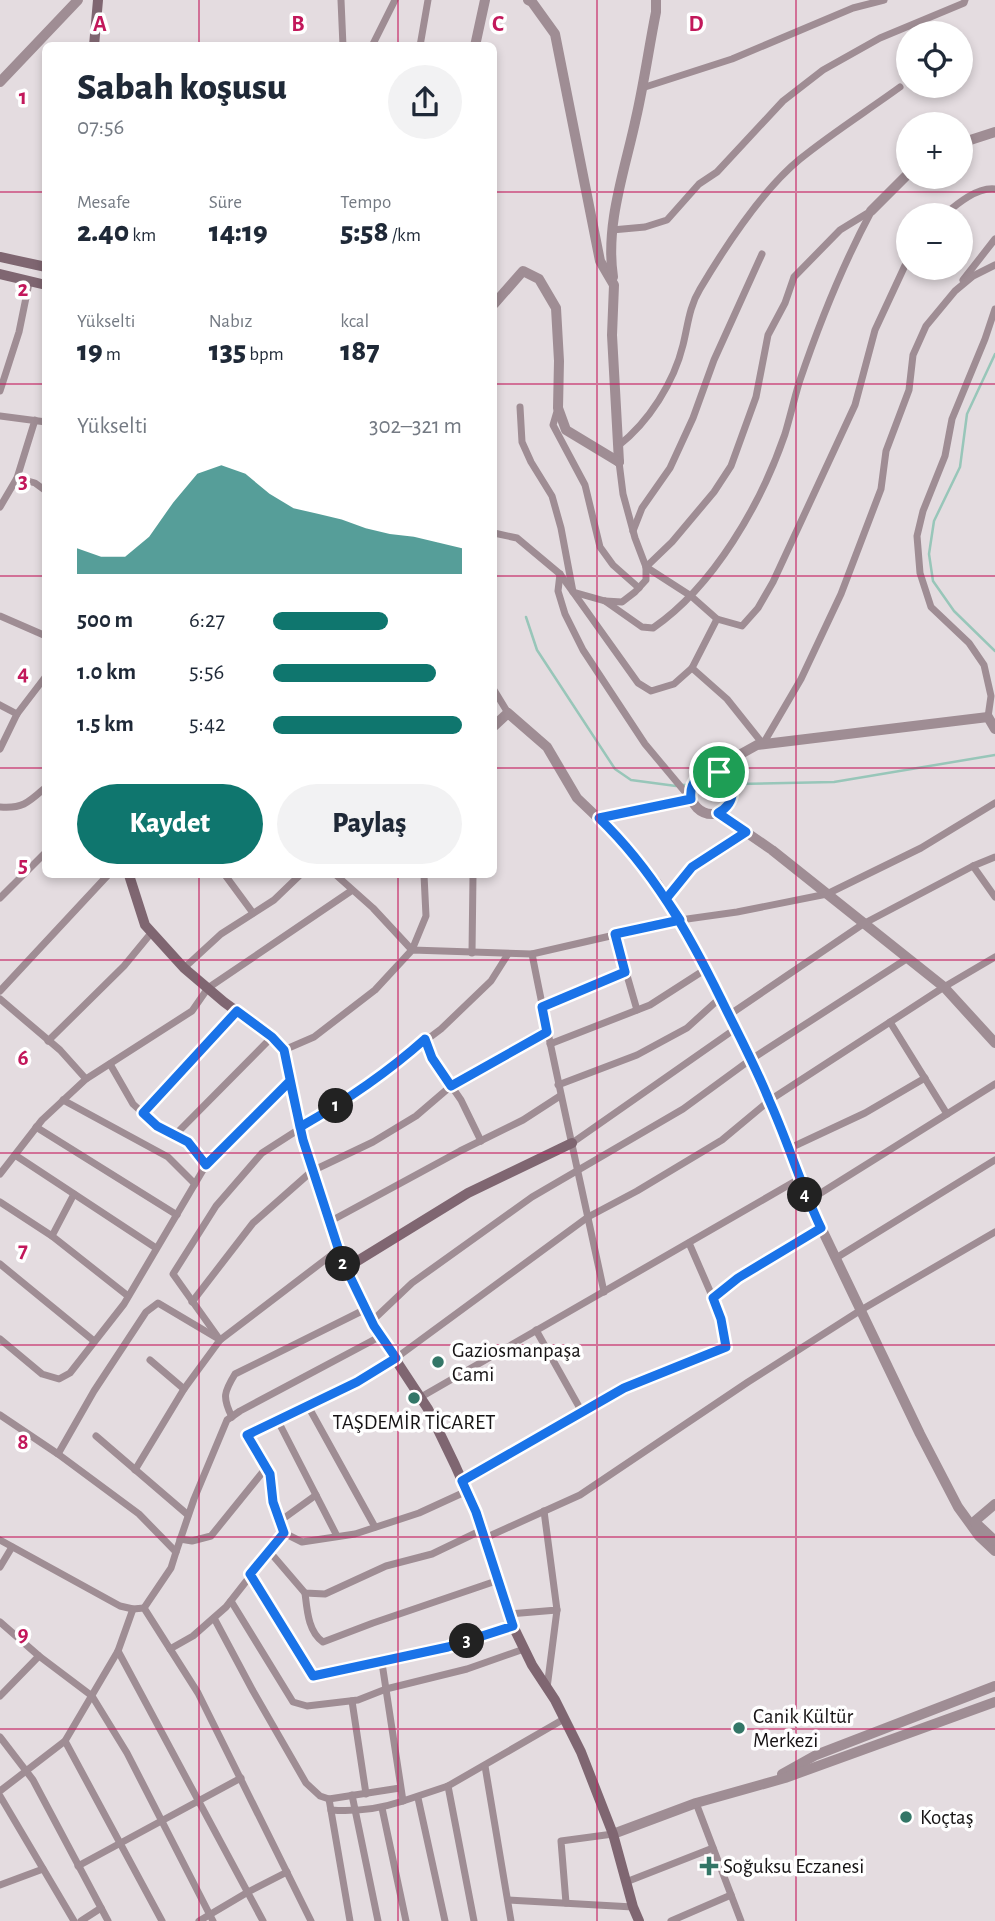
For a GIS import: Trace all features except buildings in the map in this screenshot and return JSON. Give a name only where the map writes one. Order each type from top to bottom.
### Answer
[{"type":"main road","points":[[94,42],[98,0]]},
{"type":"main road","points":[[0,257],[42,266]]},
{"type":"main road","points":[[0,274],[42,285]]},
{"type":"main road","points":[[130,878],[145,925],[184,968],[272,1037],[284,1050],[300,1127],[338,1250],[372,1321],[421,1397],[465,1486],[513,1626],[581,1752],[613,1834],[639,1921]]},
{"type":"main road","points":[[346,1268],[468,1193],[572,1143]]},
{"type":"street","points":[[0,82],[78,0]]},
{"type":"street","points":[[341,0],[343,42]]},
{"type":"street","points":[[374,42],[395,0]]},
{"type":"street","points":[[421,42],[428,0]]},
{"type":"street","points":[[476,42],[485,0]]},
{"type":"street","points":[[528,0],[555,34],[600,261],[614,285]]},
{"type":"street","points":[[573,592],[605,601],[622,602],[646,580],[646,567],[623,494],[619,462],[612,335],[614,285],[610,254],[612,230],[642,88],[656,0]]},
{"type":"street","points":[[642,88],[732,59],[853,8],[884,0]]},
{"type":"street","points":[[612,230],[645,227],[667,220],[699,184],[717,172],[783,101],[823,70],[880,37],[964,3],[965,0]]},
{"type":"street","points":[[618,446],[635,433],[673,377],[688,314],[699,291],[759,201],[799,160],[896,90]]},
{"type":"street","points":[[973,139],[995,132]]},
{"type":"street","points":[[646,567],[672,542],[714,492],[731,466],[756,397],[768,335],[785,303],[794,277],[840,230],[871,211],[896,186]]},
{"type":"street","points":[[958,203],[988,188],[995,189]]},
{"type":"street","points":[[605,601],[642,627],[653,628],[676,612],[724,557],[752,508],[784,436],[820,325],[854,243],[871,211]]},
{"type":"street","points":[[763,744],[801,679],[841,594],[881,489],[886,451],[909,390],[914,355],[926,326],[995,239]]},
{"type":"street","points":[[633,531],[642,509],[670,468],[693,418],[714,360],[762,254]]},
{"type":"street","points":[[955,291],[973,276],[995,265]]},
{"type":"street","points":[[497,301],[523,271],[538,279],[556,308],[558,408],[553,425],[585,485],[600,547],[612,565],[639,588]]},
{"type":"street","points":[[646,567],[691,596],[718,619],[742,626],[758,608],[773,582],[855,405],[876,330],[899,280]]},
{"type":"street","points":[[0,391],[19,332],[29,283]]},
{"type":"street","points":[[995,309],[952,419],[945,456],[916,536],[920,573],[931,607],[969,643],[984,665],[991,696],[988,717],[995,729]]},
{"type":"street","points":[[520,407],[522,442],[552,496],[573,592]]},
{"type":"street","points":[[558,408],[566,429],[619,462]]},
{"type":"street","points":[[0,416],[42,421]]},
{"type":"street","points":[[0,507],[17,478],[35,420]]},
{"type":"street","points":[[17,478],[42,488]]},
{"type":"street","points":[[497,534],[517,538],[560,574],[638,683],[651,691],[674,684],[692,668],[718,619]]},
{"type":"street","points":[[560,574],[558,591],[565,614],[583,650],[645,744],[699,810],[712,814],[729,806],[733,793],[730,780],[719,772],[706,772],[695,779],[690,792],[691,799]]},
{"type":"street","points":[[0,616],[42,634]]},
{"type":"street","points":[[692,668],[727,699],[763,744]]},
{"type":"street","points":[[0,750],[17,714],[42,681]]},
{"type":"street","points":[[497,695],[508,713],[547,747],[577,798],[620,839],[657,883],[680,920],[770,1100],[808,1202],[920,1434],[958,1507],[995,1541]]},
{"type":"street","points":[[0,705],[17,714]]},
{"type":"street","points":[[497,723],[508,713]]},
{"type":"street","points":[[719,772],[738,755],[763,744],[988,717]]},
{"type":"street","points":[[0,807],[16,808],[24,805],[42,790]]},
{"type":"street","points":[[599,818],[691,799]]},
{"type":"street","points":[[338,878],[373,908],[412,950],[532,954],[680,920],[748,911],[827,894],[921,848],[995,803]]},
{"type":"street","points":[[718,813],[827,894],[944,987],[995,1043]]},
{"type":"street","points":[[666,899],[692,867],[746,832]]},
{"type":"street","points":[[0,898],[42,856]]},
{"type":"street","points":[[729,1014],[863,924],[995,857]]},
{"type":"street","points":[[973,866],[995,897]]},
{"type":"street","points":[[0,991],[105,878]]},
{"type":"street","points":[[227,878],[253,913]]},
{"type":"street","points":[[184,968],[221,934],[274,900],[297,878]]},
{"type":"street","points":[[284,1050],[314,1038],[375,990],[412,950],[426,916],[424,878]]},
{"type":"street","points":[[472,953],[473,878]]},
{"type":"street","points":[[0,1174],[36,1128],[86,1079],[192,1011],[208,988],[351,891]]},
{"type":"street","points":[[48,1041],[124,966],[152,932]]},
{"type":"street","points":[[615,934],[637,1010]]},
{"type":"street","points":[[220,1340],[173,1274],[216,1206],[262,1153],[357,1092],[441,1029],[491,981],[508,954]]},
{"type":"street","points":[[532,954],[560,1096],[579,1171],[604,1292]]},
{"type":"street","points":[[689,1243],[721,1319],[726,1347],[624,1388],[419,1513],[375,1527],[302,1542],[284,1533],[273,1502],[270,1474],[247,1435],[357,1382],[396,1358],[588,1217],[638,1191],[722,1140],[770,1100],[995,957]]},
{"type":"street","points":[[372,1321],[412,1283],[532,1197],[682,1109],[750,1060],[908,958]]},
{"type":"street","points":[[550,1044],[650,1005],[706,969]]},
{"type":"street","points":[[542,1007],[625,972]]},
{"type":"street","points":[[558,1085],[637,1055],[687,1028],[720,998]]},
{"type":"street","points":[[0,999],[60,1050],[86,1079]]},
{"type":"street","points":[[143,1113],[237,1011]]},
{"type":"street","points":[[890,1022],[947,1114]]},
{"type":"street","points":[[572,1143],[735,1029]]},
{"type":"street","points":[[192,1302],[253,1223],[312,1171],[373,1142],[416,1116],[451,1086],[547,1032]]},
{"type":"street","points":[[175,1135],[272,1037]]},
{"type":"street","points":[[425,1039],[432,1058],[461,1100],[481,1140]]},
{"type":"street","points":[[110,1064],[133,1104],[157,1126],[188,1142],[206,1165]]},
{"type":"street","points":[[788,1149],[865,1113],[925,1078]]},
{"type":"street","points":[[0,1339],[42,1374],[59,1379],[70,1373],[128,1296],[206,1165],[290,1081]]},
{"type":"street","points":[[808,1202],[995,1084]]},
{"type":"street","points":[[330,1222],[523,1120],[560,1096]]},
{"type":"street","points":[[63,1100],[168,1157],[195,1184]]},
{"type":"street","points":[[36,1128],[177,1215]]},
{"type":"street","points":[[15,1155],[156,1248]]},
{"type":"street","points":[[836,1258],[995,1160]]},
{"type":"street","points":[[421,1397],[799,1179]]},
{"type":"street","points":[[52,1236],[74,1194]]},
{"type":"street","points":[[0,1202],[52,1236],[128,1296]]},
{"type":"street","points":[[713,1298],[738,1278],[821,1228]]},
{"type":"street","points":[[305,1593],[325,1594],[386,1566],[432,1553],[580,1495],[861,1310],[995,1232]]},
{"type":"street","points":[[135,1470],[184,1389],[220,1340],[338,1250]]},
{"type":"street","points":[[0,1264],[94,1341]]},
{"type":"street","points":[[58,1454],[94,1391],[146,1312],[158,1303],[220,1340]]},
{"type":"street","points":[[232,1417],[226,1404],[225,1390],[235,1374],[366,1309]]},
{"type":"street","points":[[536,1330],[582,1412]]},
{"type":"street","points":[[144,1608],[171,1568],[188,1515],[227,1420],[381,1336]]},
{"type":"street","points":[[150,1360],[184,1389]]},
{"type":"street","points":[[308,1406],[375,1527]]},
{"type":"street","points":[[0,1415],[139,1514],[176,1552]]},
{"type":"street","points":[[278,1421],[337,1536]]},
{"type":"street","points":[[96,1436],[188,1515]]},
{"type":"street","points":[[180,1539],[192,1541],[211,1536],[266,1468]]},
{"type":"street","points":[[280,1521],[316,1495]]},
{"type":"street","points":[[975,1521],[995,1504]]},
{"type":"street","points":[[544,1511],[556,1610],[547,1688]]},
{"type":"street","points":[[963,1511],[979,1536],[995,1551]]},
{"type":"street","points":[[170,1649],[194,1636],[231,1601],[284,1533]]},
{"type":"street","points":[[0,1540],[120,1606],[144,1608]]},
{"type":"street","points":[[0,1567],[12,1547]]},
{"type":"street","points":[[269,1551],[305,1593],[307,1615],[316,1638],[323,1643],[499,1580]]},
{"type":"street","points":[[250,1574],[313,1676],[448,1647],[513,1626]]},
{"type":"street","points":[[231,1601],[293,1702],[307,1706],[352,1701],[386,1689],[467,1669],[524,1649]]},
{"type":"street","points":[[144,1608],[198,1693],[311,1921]]},
{"type":"street","points":[[63,1921],[73,1919],[0,1794],[65,1741],[118,1651],[134,1609]]},
{"type":"street","points":[[509,1614],[556,1610]]},
{"type":"street","points":[[214,1618],[306,1783],[320,1796],[329,1799],[400,1787]]},
{"type":"street","points":[[0,1622],[92,1696],[127,1754],[212,1918]]},
{"type":"street","points":[[118,1651],[263,1921]]},
{"type":"street","points":[[0,1696],[39,1656]]},
{"type":"street","points":[[382,1663],[403,1801]]},
{"type":"street","points":[[760,1786],[816,1755],[995,1686]]},
{"type":"street","points":[[352,1701],[366,1794]]},
{"type":"street","points":[[566,1903],[561,1841],[613,1834],[696,1803],[760,1786],[995,1702]]},
{"type":"street","points":[[331,1810],[355,1812],[382,1808],[448,1786],[564,1719]]},
{"type":"street","points":[[0,1737],[27,1770],[108,1921]]},
{"type":"street","points":[[65,1741],[162,1921]]},
{"type":"street","points":[[485,1766],[511,1921]]},
{"type":"street","points":[[78,1866],[241,1778]]},
{"type":"street","points":[[448,1786],[474,1921]]},
{"type":"street","points":[[352,1796],[377,1921]]},
{"type":"street","points":[[418,1797],[446,1921]]},
{"type":"street","points":[[329,1799],[350,1921]]},
{"type":"street","points":[[696,1803],[741,1921]]},
{"type":"street","points":[[382,1808],[406,1921]]},
{"type":"street","points":[[0,1815],[9,1812]]},
{"type":"street","points":[[626,1882],[713,1848]]},
{"type":"street","points":[[0,1885],[43,1869]]},
{"type":"street","points":[[199,1921],[212,1918],[248,1892],[288,1872]]},
{"type":"street","points":[[671,1921],[731,1895]]},
{"type":"street","points":[[508,1900],[633,1907]]},
{"type":"street","points":[[81,1921],[101,1908]]},
{"type":"waterway","points":[[995,354],[967,414],[960,467],[934,521],[929,554],[933,581],[954,611],[995,651]]},
{"type":"waterway","points":[[526,617],[537,650],[615,769],[631,780],[676,786]]},
{"type":"waterway","points":[[682,785],[834,782],[995,755]]},
{"type":"place","name":"Gaziosmanpaşa Cami","points":[[438,1362]]},
{"type":"place","name":"TAŞDEMİR TİCARET","points":[[414,1398]]},
{"type":"place","name":"Canik Kültür Merkezi","points":[[739,1728]]},
{"type":"place","name":"Koçtaş","points":[[906,1817]]},
{"type":"place","name":"Soğuksu Eczanesi","points":[[709,1866]]},
{"type":"route","points":[[719,772],[706,772],[695,779],[691,786],[691,799],[599,818],[657,883],[666,899],[680,920],[696,949],[770,1100],[804,1192],[821,1228],[738,1278],[713,1298],[721,1319],[726,1347],[624,1388],[462,1481],[476,1512],[513,1626],[448,1647],[313,1676],[250,1574],[284,1533],[273,1502],[270,1474],[247,1435],[357,1382],[396,1358],[374,1326],[342,1260],[303,1140],[294,1101],[290,1081],[251,1117],[206,1165],[188,1142],[157,1126],[143,1113],[237,1011],[272,1037],[284,1050],[300,1127],[320,1116],[357,1092],[425,1039],[432,1058],[451,1086],[547,1032],[542,1007],[625,972],[615,934],[680,920],[666,899],[692,867],[746,832],[718,813],[729,806],[733,793],[730,780],[719,772]]}]
